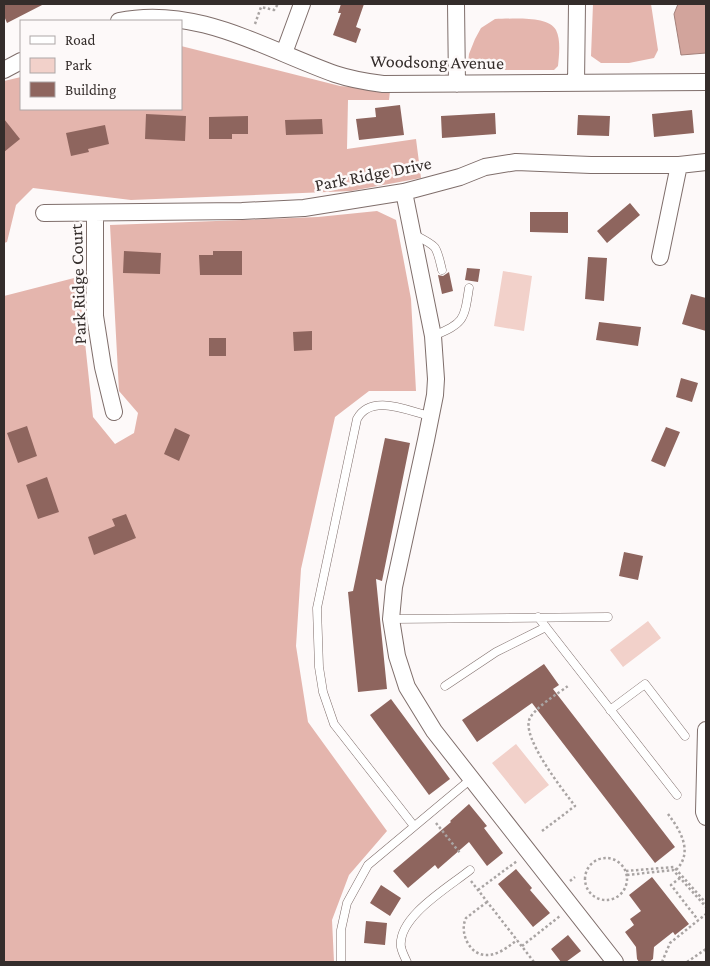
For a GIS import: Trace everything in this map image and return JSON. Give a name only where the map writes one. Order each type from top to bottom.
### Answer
[{"type":"street","points":[[284,53],[302,4]]},
{"type":"street","points":[[456,4],[457,84]]},
{"type":"street","points":[[576,84],[577,4]]},
{"type":"street","name":"Woodsong Avenue","points":[[132,20],[161,18],[176,20]]},
{"type":"street","name":"Woodsong Avenue","points":[[182,21],[212,25],[335,74],[383,84],[706,82]]},
{"type":"street","points":[[4,70],[20,62]]},
{"type":"street","name":"Park Ridge Drive","points":[[44,213],[242,211],[304,208],[404,192],[460,177],[485,168],[516,162],[679,164],[706,162]]},
{"type":"street","points":[[660,256],[679,164]]},
{"type":"street","points":[[404,192],[433,336],[436,379],[435,395],[394,587],[391,618],[396,656],[407,687],[434,731],[615,962]]},
{"type":"street","name":"Park Ridge Court","points":[[95,213],[95,316],[103,367],[114,412]]},
{"type":"street","points":[[706,730],[704,812],[706,817]]},
{"type":"lane","points":[[413,235],[434,245],[438,252],[442,270]]},
{"type":"lane","points":[[433,336],[453,328],[461,321],[465,313],[469,288]]},
{"type":"lane","points":[[414,826],[334,724],[323,692],[319,667],[317,608],[357,419],[360,413],[366,408],[383,405],[430,416]]},
{"type":"lane","points":[[538,617],[677,795]]},
{"type":"lane","points":[[391,618],[608,617]]},
{"type":"lane","points":[[445,686],[496,652],[546,627]]},
{"type":"lane","points":[[610,710],[645,684],[685,736]]},
{"type":"lane","points":[[341,962],[341,930],[347,903],[362,873],[368,865],[471,779]]},
{"type":"lane","points":[[407,962],[401,947],[402,935],[408,922],[470,870]]},
{"type":"path","points":[[256,24],[262,5],[274,10],[278,4]]},
{"type":"path","points":[[542,831],[574,806],[538,752],[527,729],[528,721],[534,713],[568,686]]},
{"type":"path","points":[[668,814],[679,828],[684,843],[682,860],[676,870]]},
{"type":"path","points":[[436,822],[460,853]]},
{"type":"path","points":[[601,858],[616,860],[621,864],[626,873],[627,884],[624,890],[614,899],[608,900],[595,897],[586,886],[586,872],[589,866],[601,858]]},
{"type":"path","points":[[519,859],[477,889],[534,962]]},
{"type":"path","points":[[676,870],[680,878],[706,908]]},
{"type":"path","points":[[626,873],[676,870],[706,903]]},
{"type":"path","points":[[680,878],[671,886],[698,920]]},
{"type":"path","points":[[487,902],[466,918],[465,938],[476,952],[486,955],[495,954],[517,940]]},
{"type":"path","points":[[522,946],[562,914]]},
{"type":"path","points":[[662,962],[670,943],[706,914]]},
{"type":"path","points":[[687,962],[705,953],[706,949]]},
{"type":"green space","points":[[503,271],[532,276],[524,331],[494,326]]},
{"type":"green space","points":[[648,621],[661,638],[623,667],[610,650]]},
{"type":"green space","points":[[516,744],[549,785],[525,804],[492,763]]},
{"type":"shaded area","points":[[593,4],[651,4],[658,50],[654,58],[629,63],[601,63],[591,56]]},
{"type":"shaded area","points":[[678,4],[706,4],[706,53],[681,55],[674,14]]},
{"type":"shaded area","points":[[495,19],[528,19],[552,25],[559,38],[558,66],[554,70],[473,70],[468,63],[469,54],[475,39],[481,28]]},
{"type":"shaded area","points":[[182,46],[340,86],[390,91],[389,100],[348,100],[347,149],[416,139],[421,178],[351,191],[131,200],[33,188],[16,205],[7,242],[4,243],[4,81],[20,77],[20,110],[182,110]]},
{"type":"shaded area","points":[[377,211],[396,220],[411,299],[416,391],[369,391],[335,417],[301,569],[296,646],[308,722],[387,831],[349,875],[332,920],[334,962],[4,962],[4,296],[78,277],[93,417],[115,444],[134,433],[138,413],[119,391],[110,225],[318,217]]},
{"type":"building","points":[[4,4],[44,4],[7,23],[4,16]]},
{"type":"building","points":[[341,4],[364,4],[356,27],[361,29],[356,43],[333,35],[341,13],[338,13]]},
{"type":"building","points":[[400,105],[404,135],[359,140],[356,119],[376,117],[375,108]]},
{"type":"building","points":[[692,110],[694,133],[654,137],[652,114]]},
{"type":"building","points":[[495,113],[496,134],[442,138],[441,116]]},
{"type":"building","points":[[146,114],[186,116],[185,141],[145,139]]},
{"type":"building","points":[[578,115],[610,116],[609,136],[577,135]]},
{"type":"building","points":[[248,116],[248,134],[232,134],[232,139],[209,139],[209,117]]},
{"type":"building","points":[[4,119],[20,139],[4,152]]},
{"type":"building","points":[[322,119],[323,134],[286,135],[285,120]]},
{"type":"building","points":[[105,125],[109,144],[88,149],[89,152],[71,156],[66,133]]},
{"type":"building","points":[[630,203],[640,215],[607,243],[597,231]]},
{"type":"building","points":[[530,212],[568,212],[568,233],[530,232]]},
{"type":"building","points":[[124,251],[161,253],[160,274],[123,273]]},
{"type":"building","points":[[213,251],[242,251],[242,275],[200,275],[199,255],[213,255]]},
{"type":"building","points":[[588,257],[607,258],[604,301],[585,299]]},
{"type":"building","points":[[467,268],[480,269],[478,282],[465,280]]},
{"type":"building","points":[[449,272],[453,291],[442,294],[438,275],[443,276]]},
{"type":"building","points":[[691,294],[706,298],[706,331],[682,324]]},
{"type":"building","points":[[599,322],[641,327],[638,346],[596,340]]},
{"type":"building","points":[[312,331],[312,350],[294,351],[293,332]]},
{"type":"building","points":[[209,338],[226,338],[226,356],[209,356]]},
{"type":"building","points":[[681,378],[698,383],[692,402],[676,397]]},
{"type":"building","points":[[27,426],[37,456],[18,463],[7,433]]},
{"type":"building","points":[[666,427],[680,432],[665,467],[651,461]]},
{"type":"building","points":[[175,428],[190,435],[179,461],[164,454]]},
{"type":"building","points":[[385,438],[410,443],[382,581],[376,579],[387,689],[358,692],[348,592],[353,591]]},
{"type":"building","points":[[47,477],[59,512],[38,519],[26,485]]},
{"type":"building","points":[[126,514],[136,538],[94,555],[88,537],[115,526],[112,519]]},
{"type":"building","points":[[624,552],[643,556],[638,580],[619,576]]},
{"type":"building","points":[[544,664],[559,685],[553,689],[675,847],[655,863],[532,703],[477,742],[462,720]]},
{"type":"building","points":[[391,699],[450,779],[429,795],[370,715]]},
{"type":"building","points":[[469,804],[487,826],[484,828],[503,853],[487,866],[469,842],[438,869],[435,865],[408,888],[393,871],[451,822]]},
{"type":"building","points":[[516,869],[532,888],[530,890],[550,913],[533,927],[498,884]]},
{"type":"building","points":[[652,877],[689,924],[675,935],[673,932],[654,947],[653,959],[649,962],[639,962],[636,947],[625,932],[634,925],[630,919],[641,911],[629,895]]},
{"type":"building","points":[[381,885],[401,898],[390,916],[370,903]]},
{"type":"building","points":[[366,921],[387,923],[385,945],[364,943]]},
{"type":"building","points":[[568,935],[581,951],[566,962],[561,962],[551,949]]}]
